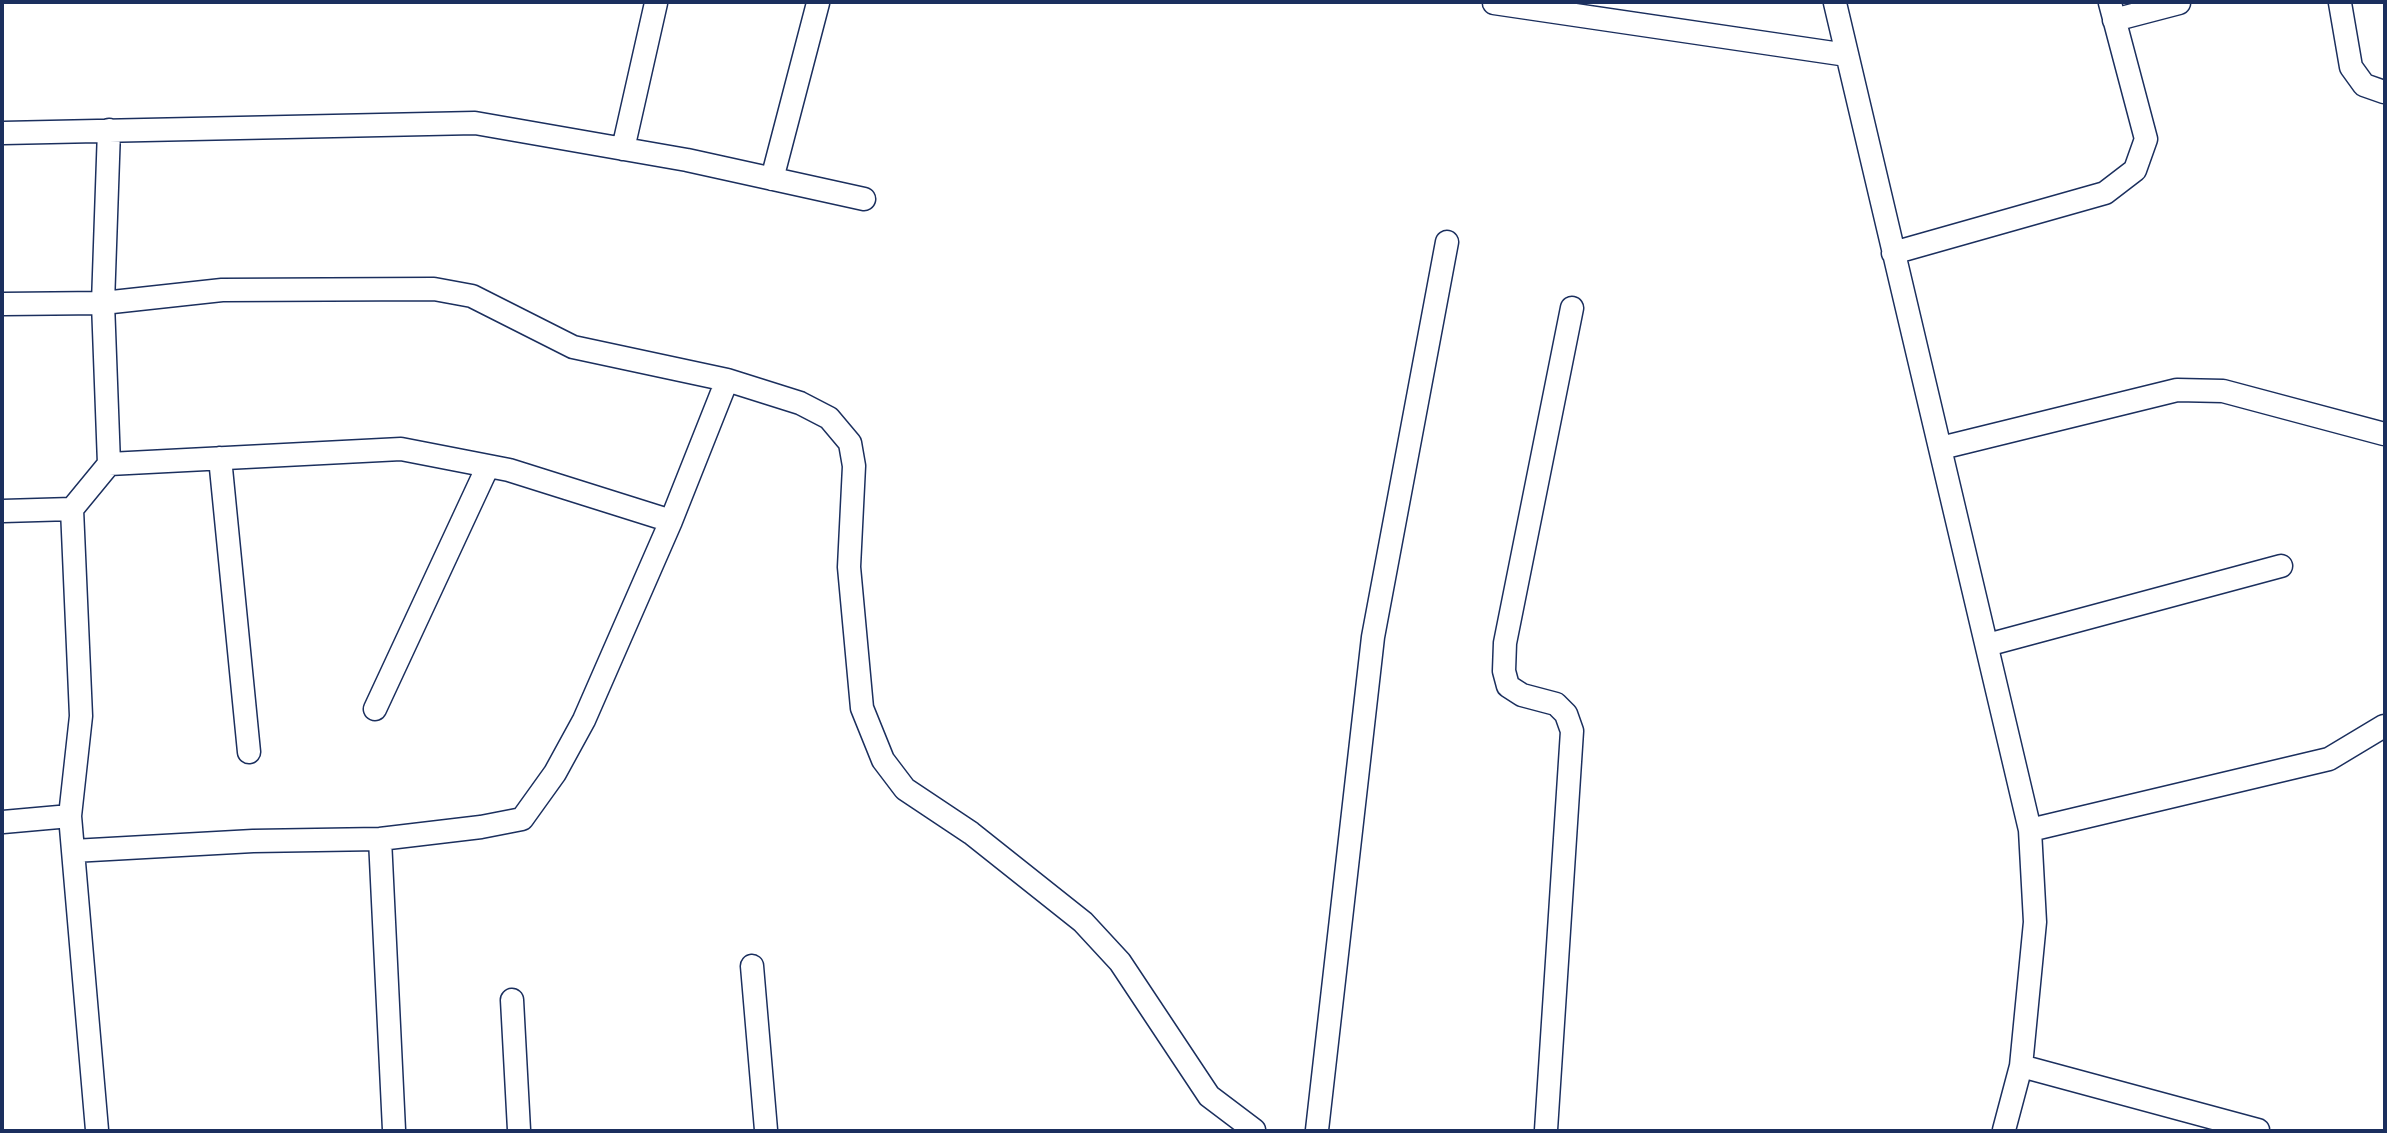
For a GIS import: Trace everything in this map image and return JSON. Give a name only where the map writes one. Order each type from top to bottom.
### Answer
[{"type":"street","points":[[623,149],[656,3]]},
{"type":"street","points":[[772,179],[818,3]]},
{"type":"street","points":[[1494,3],[1847,55]]},
{"type":"street","points":[[1835,3],[2030,830],[2035,922],[2021,1066],[2004,1130]]},
{"type":"street","points":[[1893,253],[2105,193],[2135,170],[2146,139],[2112,12],[2179,3]]},
{"type":"street","points":[[2340,3],[2351,67],[2364,85],[2384,92]]},
{"type":"street","points":[[3,133],[476,123],[623,149],[864,199]]},
{"type":"street","points":[[97,1130],[70,816],[81,716],[72,509],[109,464],[103,303],[109,130]]},
{"type":"street","points":[[1317,1130],[1373,637],[1448,242]]},
{"type":"street","points":[[3,304],[103,303],[222,290],[434,289],[472,296],[573,347],[726,380],[806,406],[830,418],[850,443],[854,466],[849,567],[862,708],[883,760],[905,789],[971,833],[1083,922],[1120,962],[1209,1096],[1254,1130]]},
{"type":"street","points":[[1546,1130],[1572,731],[1566,714],[1556,704],[1518,692],[1508,686],[1504,671],[1505,644],[1572,308]]},
{"type":"street","points":[[73,851],[253,841],[380,839],[481,827],[522,820],[555,773],[584,720],[671,521],[726,380]]},
{"type":"street","points":[[1941,448],[2177,390],[2223,391],[2384,434]]},
{"type":"street","points":[[109,464],[401,449],[509,470],[671,521]]},
{"type":"street","points":[[220,458],[249,752]]},
{"type":"street","points":[[375,709],[488,466]]},
{"type":"street","points":[[3,511],[72,509]]},
{"type":"street","points":[[1987,645],[2281,566]]},
{"type":"street","points":[[2030,830],[2329,759],[2384,726]]},
{"type":"street","points":[[3,822],[70,816]]},
{"type":"street","points":[[380,839],[394,1130]]},
{"type":"street","points":[[752,966],[766,1130]]},
{"type":"street","points":[[512,1000],[519,1130]]},
{"type":"street","points":[[2021,1066],[2258,1130]]}]
